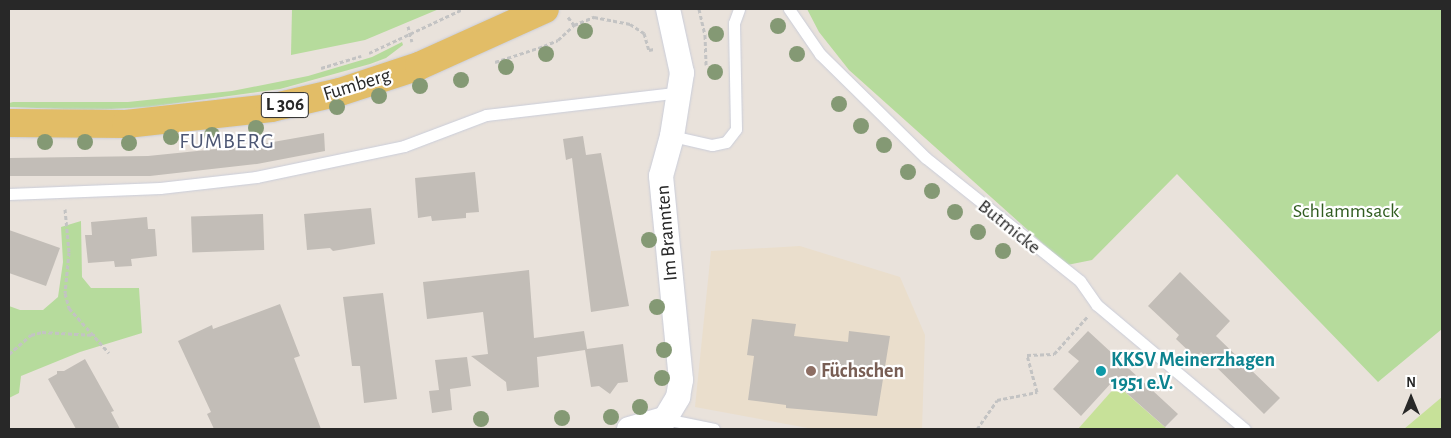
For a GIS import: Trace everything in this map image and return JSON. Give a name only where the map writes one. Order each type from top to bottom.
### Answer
[{"type":"main road","name":"Fumberg","points":[[9,123],[126,124],[271,108],[340,92],[419,66],[556,12]]},
{"type":"street","name":"Im Brannten","points":[[667,424],[678,397],[681,380],[661,176],[681,92],[682,73],[668,9]]},
{"type":"street","points":[[629,429],[667,424]]},
{"type":"lane","points":[[672,136],[712,146],[726,142],[736,129],[734,23],[739,9]]},
{"type":"lane","name":"Butmicke","points":[[789,9],[820,54],[926,158],[1080,281],[1097,305],[1245,429]]},
{"type":"lane","points":[[9,194],[160,188],[256,177],[404,146],[486,115],[681,92]]},
{"type":"lane","points":[[667,424],[714,429]]},
{"type":"path","points":[[316,70],[370,53],[463,9]]},
{"type":"path","points":[[699,9],[705,35]]},
{"type":"path","points":[[556,12],[574,25]]},
{"type":"path","points":[[494,62],[558,40],[574,25],[594,17],[630,24],[644,33],[649,50],[658,47]]},
{"type":"path","points":[[63,191],[69,252],[65,293],[70,308],[96,335],[109,353]]},
{"type":"path","points":[[9,354],[32,335],[42,332],[96,335]]},
{"type":"path","points":[[977,429],[996,400],[1037,392],[1027,355],[1054,354],[1075,332]]},
{"type":"shaded area","name":"Füchschen","points":[[800,246],[900,277],[925,335],[922,429],[813,429],[695,407],[711,251]]},
{"type":"green space","points":[[292,9],[439,9],[365,40],[291,55]]},
{"type":"green space","name":"Schlammsack","points":[[807,9],[1442,9],[1442,329],[1378,382],[1177,174],[1092,260],[1067,265],[849,70],[819,32]]},
{"type":"green space","points":[[402,42],[403,45],[386,58],[280,89],[149,107],[92,110],[9,107],[9,103],[13,102],[128,102],[232,91],[308,76],[372,57]]},
{"type":"green space","points":[[81,221],[82,277],[91,288],[139,288],[142,333],[80,352],[21,376],[19,393],[9,398],[9,306],[20,310],[43,310],[58,297],[63,262],[61,227]]},
{"type":"green space","points":[[1117,385],[1167,429],[1078,429]]},
{"type":"green space","points":[[1442,397],[1442,429],[1404,429]]},
{"type":"building","points":[[324,133],[325,151],[257,164],[150,176],[9,176],[9,158],[148,156],[256,145]]},
{"type":"building","points":[[583,136],[586,155],[601,153],[629,306],[591,312],[572,158],[566,160],[563,139]]},
{"type":"building","points":[[475,172],[479,212],[466,213],[466,218],[432,221],[431,216],[418,218],[415,178]]},
{"type":"building","points":[[371,208],[375,244],[333,251],[330,248],[307,250],[304,214]]},
{"type":"building","points":[[263,214],[264,250],[192,252],[191,217]]},
{"type":"building","points":[[147,217],[148,229],[155,229],[157,256],[131,259],[132,266],[115,267],[114,261],[88,263],[85,235],[92,235],[91,222]]},
{"type":"building","points":[[9,230],[60,248],[46,286],[9,273]]},
{"type":"building","points":[[529,270],[534,338],[584,331],[587,349],[623,344],[628,382],[618,383],[610,394],[599,386],[591,387],[585,350],[537,357],[539,387],[507,391],[506,382],[471,356],[488,354],[483,312],[427,319],[423,282]]},
{"type":"building","points":[[1180,272],[1230,321],[1216,336],[1280,398],[1264,414],[1201,352],[1196,358],[1176,339],[1179,335],[1148,306]]},
{"type":"building","points":[[383,293],[397,399],[364,403],[360,366],[352,366],[343,297]]},
{"type":"building","points":[[280,304],[300,356],[294,358],[321,429],[214,429],[207,414],[211,412],[178,341],[212,325],[213,329]]},
{"type":"building","points":[[752,319],[796,324],[794,336],[848,342],[849,331],[890,336],[877,416],[786,408],[786,405],[748,400],[754,356],[747,355]]},
{"type":"building","name":"KKSV Meinerzhagen 1951 e.V.","points":[[1088,331],[1178,414],[1165,427],[1113,381],[1081,416],[1053,389],[1079,361],[1068,352]]},
{"type":"building","points":[[467,357],[471,386],[450,389],[452,410],[432,413],[429,391],[439,390],[435,360]]},
{"type":"building","points":[[85,359],[114,411],[111,412],[120,429],[76,429],[48,379],[57,374],[57,371],[64,371]]},
{"type":"place","name":"Füchschen","points":[[811,371]]},
{"type":"place","name":"KKSV Meinerzhagen 1951 e.V.","points":[[1101,371]]},
{"type":"district","name":"FUMBERG","points":[[227,142]]}]
